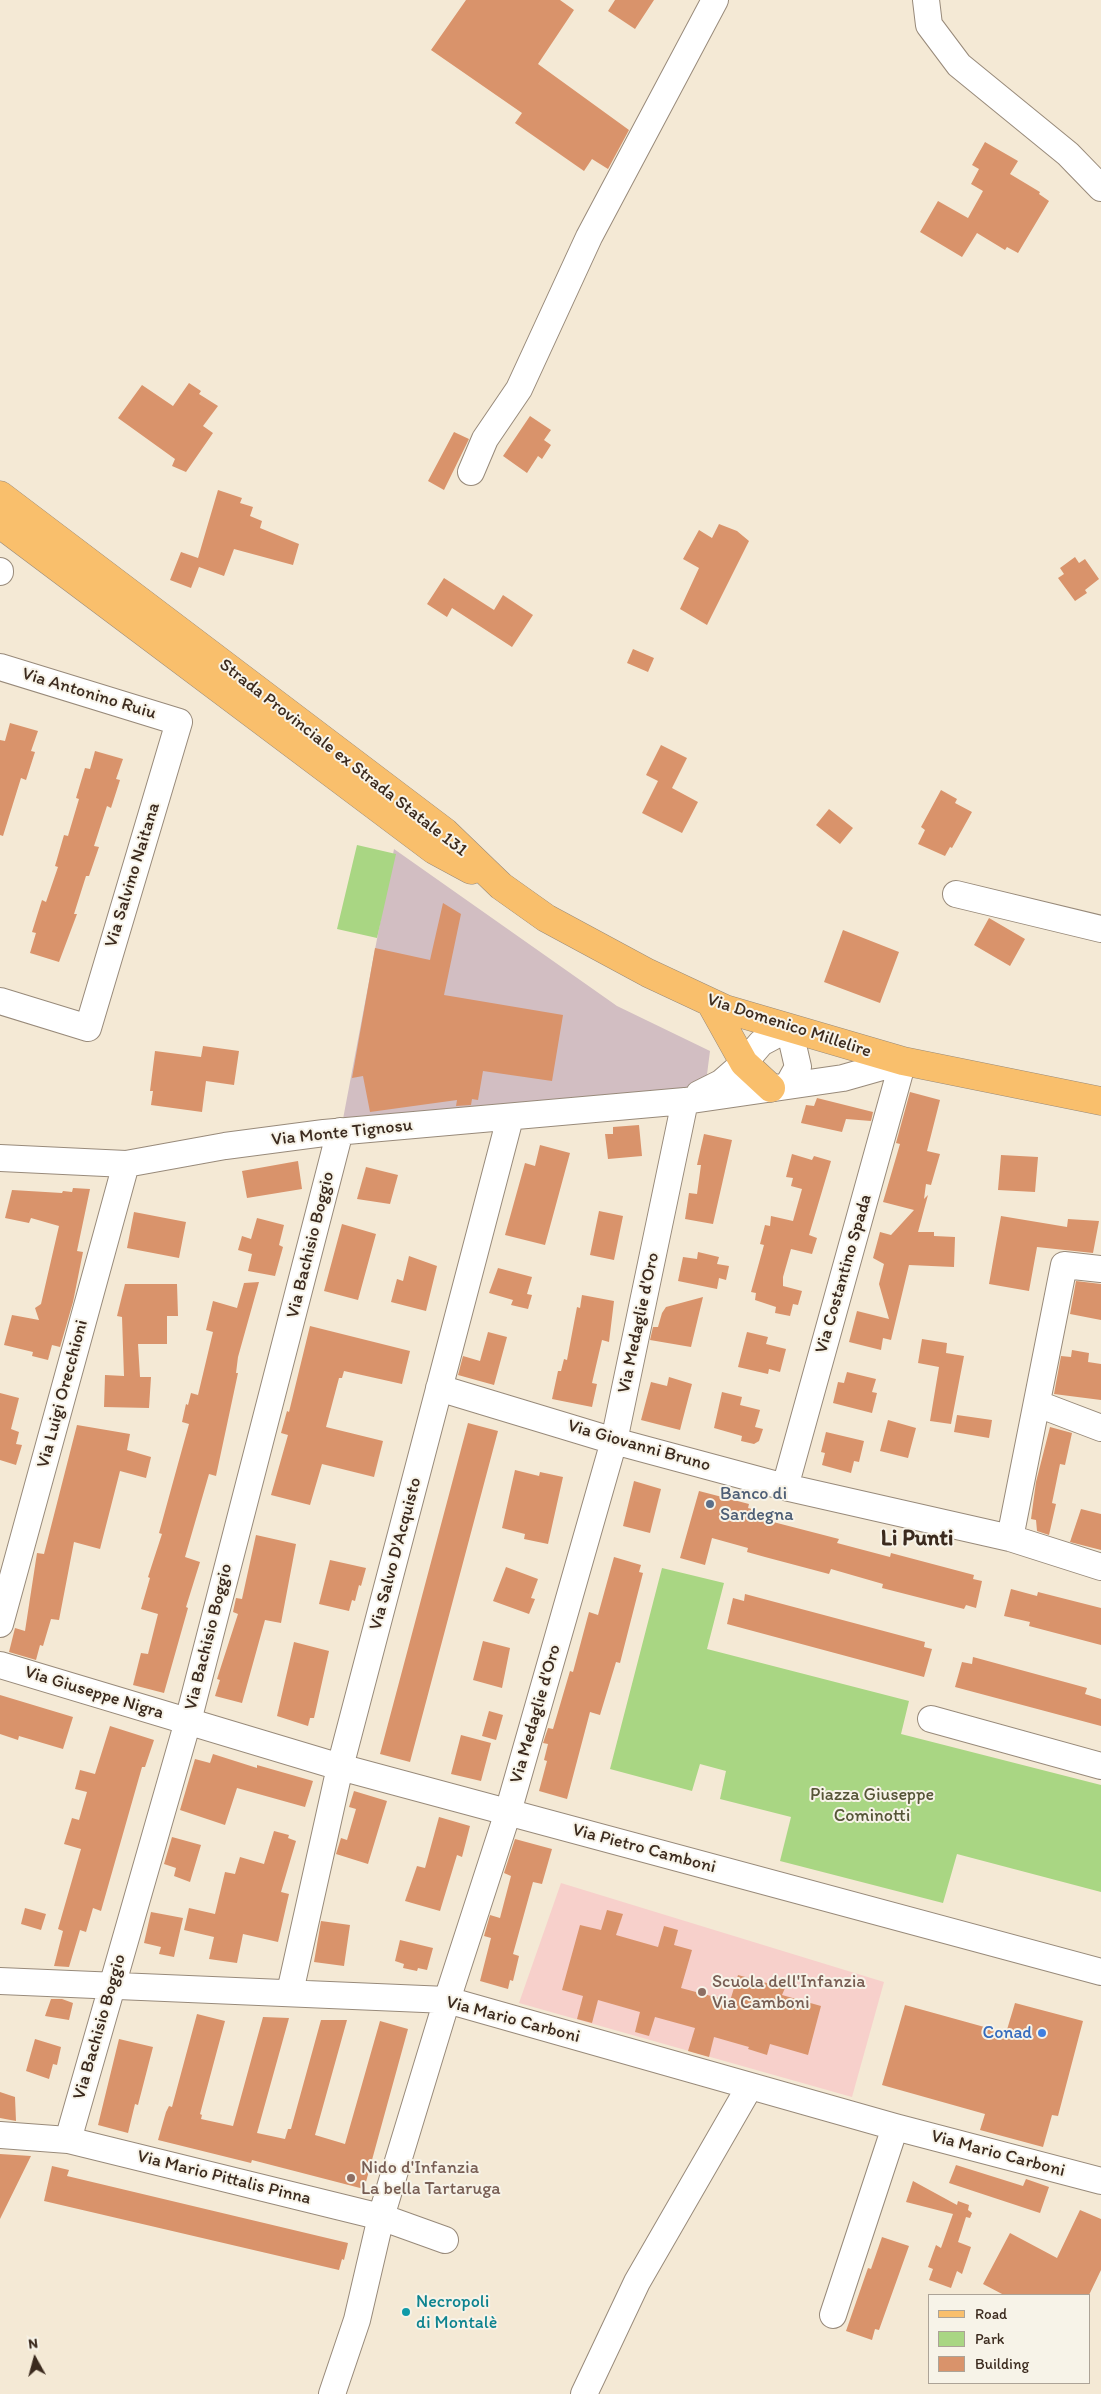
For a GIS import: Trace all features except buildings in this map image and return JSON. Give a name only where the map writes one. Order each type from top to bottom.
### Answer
[{"type":"main road","name":"Strada Provinciale ex Strada Statale 131","points":[[0,495],[444,832],[502,886]]},
{"type":"main road","name":"Strada Provinciale ex Strada Statale 131","points":[[0,524],[434,850],[502,886]]},
{"type":"main road","name":"Via Domenico Millelire","points":[[502,886],[546,918],[648,974],[725,1009],[903,1061],[1101,1101]]},
{"type":"main road","points":[[710,1002],[744,1063],[779,1086]]},
{"type":"street","points":[[471,472],[485,439],[519,389],[589,237],[715,0]]},
{"type":"street","points":[[926,0],[929,25],[959,64],[1068,154],[1101,188]]},
{"type":"street","name":"Via Antonino Ruiu","points":[[0,667],[179,722]]},
{"type":"street","name":"Via Salvino Naitana","points":[[89,1023],[179,722]]},
{"type":"street","points":[[956,894],[1101,929]]},
{"type":"street","points":[[0,989],[89,1023]]},
{"type":"street","points":[[0,1001],[89,1023]]},
{"type":"street","points":[[779,1086],[798,1066],[789,1028]]},
{"type":"street","name":"Via Monte Tignosu","points":[[685,1101],[721,1083],[744,1063],[762,1043],[789,1028]]},
{"type":"street","name":"Via Monte Tignosu","points":[[0,1158],[126,1164],[225,1146],[340,1131],[510,1118],[685,1101],[843,1078],[903,1061]]},
{"type":"street","name":"Via Costantino Spada","points":[[784,1487],[903,1061]]},
{"type":"street","name":"Via Medaglie d'Oro","points":[[332,2394],[357,2320],[381,2217],[447,2000],[508,1812],[614,1441],[685,1101]]},
{"type":"street","name":"Via Salvo D'Acquisto","points":[[290,1992],[340,1767],[510,1118]]},
{"type":"street","name":"Via Bachisio Boggio","points":[[68,2140],[188,1721],[340,1131]]},
{"type":"street","name":"Via Luigi Orecchioni","points":[[0,1624],[126,1164]]},
{"type":"street","points":[[1010,1538],[1038,1404],[1064,1264],[1101,1270]]},
{"type":"street","name":"Via Giovanni Bruno","points":[[439,1388],[614,1441],[784,1487],[1010,1538],[1101,1567]]},
{"type":"street","points":[[1038,1404],[1101,1428]]},
{"type":"street","name":"Via Giuseppe Nigra","points":[[0,1665],[188,1721]]},
{"type":"street","points":[[931,1719],[1101,1766]]},
{"type":"street","name":"Via Pietro Camboni","points":[[188,1721],[340,1767],[1101,1972]]},
{"type":"street","name":"Via Mario Carboni","points":[[0,1981],[447,2000],[895,2127],[1101,2181]]},
{"type":"street","points":[[584,2394],[637,2282],[750,2086]]},
{"type":"street","points":[[833,2315],[895,2127]]},
{"type":"street","name":"Via Mario Pittalis Pinna","points":[[0,2135],[68,2140],[381,2217],[444,2240]]},
{"type":"shaded area","points":[[394,849],[617,1006],[710,1051],[705,1090],[343,1119]]},
{"type":"shaded area","name":"Scuola dell'Infanzia Via Camboni","points":[[561,1883],[884,1982],[852,2097],[519,2003]]},
{"type":"green space","points":[[357,845],[396,854],[377,938],[337,929]]},
{"type":"green space","name":"Piazza Giuseppe Cominotti","points":[[662,1568],[724,1583],[707,1649],[909,1701],[901,1734],[1101,1785],[1101,1892],[957,1854],[943,1903],[780,1861],[791,1817],[720,1799],[726,1771],[700,1764],[692,1791],[610,1769]]},
{"type":"place","name":"Banco di Sardegna","points":[[710,1504]]},
{"type":"place","name":"Scuola dell'Infanzia Via Camboni","points":[[702,1992]]},
{"type":"place","name":"Conad","points":[[1042,2033]]},
{"type":"place","name":"Nido d'Infanzia La bella Tartaruga","points":[[351,2178]]},
{"type":"place","name":"Necropoli di Montalè","points":[[406,2312]]},
{"type":"district","name":"Li Punti","points":[[917,1539]]}]
